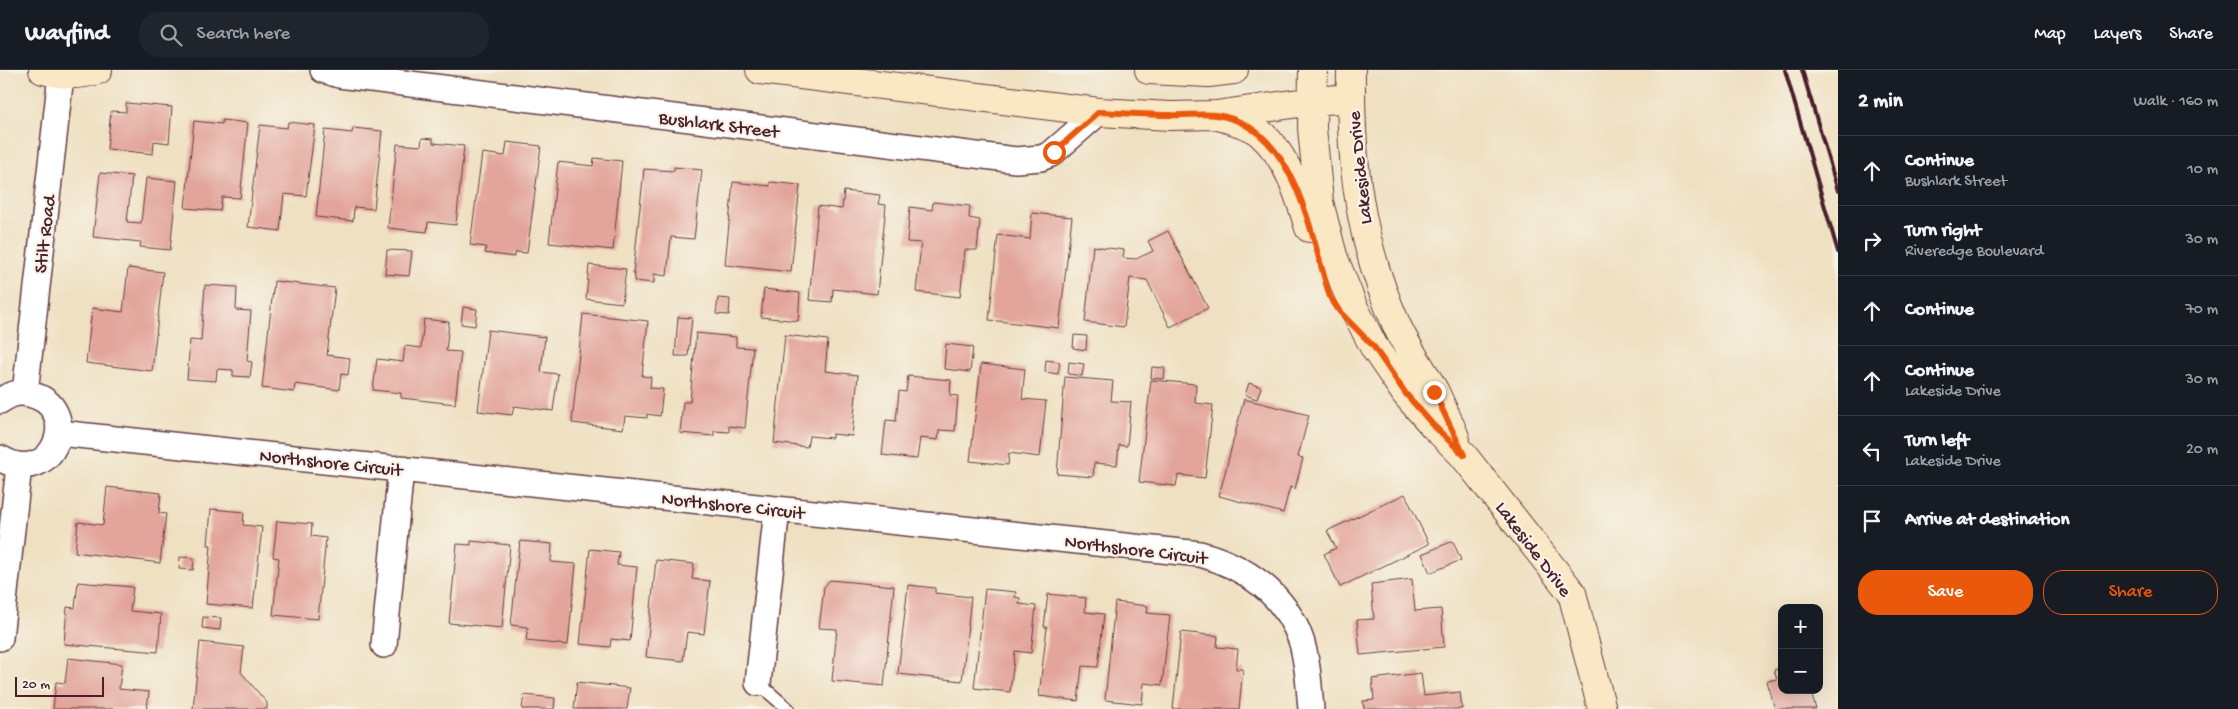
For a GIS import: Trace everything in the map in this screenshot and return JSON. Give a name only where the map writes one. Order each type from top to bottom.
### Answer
[{"type":"street","points":[[52,72],[81,75],[98,70]]},
{"type":"street","name":"Bushlark Street","points":[[323,70],[339,75],[1016,160],[1041,158],[1051,154],[1099,112]]},
{"type":"street","points":[[760,70],[863,77],[1099,112],[1170,116],[1216,115],[1313,101],[1351,98]]},
{"type":"street","points":[[1149,70],[1208,73],[1234,70]]},
{"type":"street","name":"Lakeside Drive","points":[[1313,70],[1313,152],[1326,229],[1342,281],[1374,347],[1406,394],[1434,426],[1464,455],[1572,593],[1602,709]]},
{"type":"street","name":"Lakeside Drive","points":[[1352,70],[1351,98],[1355,179],[1374,267],[1398,328],[1434,392],[1464,455]]},
{"type":"street","name":"Stilt Road","points":[[25,393],[52,72]]},
{"type":"street","points":[[1216,115],[1238,121],[1260,133],[1279,156],[1297,188],[1330,297],[1340,312],[1374,347]]},
{"type":"street","points":[[0,401],[15,394],[36,395],[46,402],[58,421],[59,433],[57,444],[50,454],[41,461],[30,466],[9,462],[0,638]]},
{"type":"street","name":"Northshore Circuit","points":[[59,433],[1172,549],[1225,561],[1248,573],[1268,589],[1286,611],[1301,640],[1311,709]]},
{"type":"street","points":[[384,645],[401,468]]},
{"type":"street","points":[[758,683],[777,509]]},
{"type":"lane","points":[[758,683],[788,709]]},
{"type":"building","points":[[126,103],[172,107],[169,143],[154,141],[153,154],[107,149],[111,111],[126,112]]},
{"type":"building","points":[[222,120],[248,123],[240,198],[222,197],[220,211],[185,208],[194,121],[222,124]]},
{"type":"building","points":[[288,122],[315,125],[306,196],[284,194],[280,231],[248,227],[260,125],[287,128]]},
{"type":"building","points":[[353,128],[382,131],[374,209],[354,207],[353,221],[316,217],[325,130],[352,133]]},
{"type":"building","points":[[422,138],[433,139],[433,143],[464,146],[456,225],[428,222],[427,232],[388,228],[397,144],[421,146]]},
{"type":"building","points":[[507,142],[541,146],[527,253],[516,252],[514,257],[485,253],[486,247],[470,245],[482,153],[505,156]]},
{"type":"building","points":[[594,158],[622,161],[613,250],[549,243],[558,162],[593,166]]},
{"type":"building","points":[[674,167],[702,170],[694,239],[671,237],[667,276],[654,274],[654,283],[634,281],[635,274],[633,274],[644,169],[674,171]]},
{"type":"building","points":[[100,173],[132,176],[127,222],[141,223],[146,178],[177,181],[170,250],[140,247],[141,242],[93,237]]},
{"type":"building","points":[[733,182],[770,186],[770,182],[800,185],[791,272],[725,265]]},
{"type":"building","points":[[844,191],[880,195],[878,204],[886,205],[877,294],[833,289],[832,302],[809,300],[818,206],[842,209]]},
{"type":"building","points":[[933,202],[970,206],[969,218],[980,220],[977,250],[965,250],[960,297],[916,292],[921,243],[907,242],[910,207],[932,210]]},
{"type":"building","points":[[1032,213],[1072,217],[1059,328],[989,320],[998,235],[1030,239]]},
{"type":"building","points":[[1168,231],[1208,308],[1170,327],[1147,280],[1130,278],[1124,327],[1085,322],[1093,246],[1124,250],[1123,258],[1136,259],[1153,251],[1148,241]]},
{"type":"building","points":[[387,250],[412,251],[409,276],[385,274]]},
{"type":"building","points":[[589,265],[626,269],[622,303],[586,299]]},
{"type":"building","points":[[128,268],[163,272],[152,371],[86,363],[92,308],[123,312]]},
{"type":"building","points":[[274,281],[335,288],[327,355],[350,358],[348,375],[341,374],[339,390],[295,384],[294,392],[262,388]]},
{"type":"building","points":[[205,285],[237,287],[236,310],[251,311],[247,361],[252,362],[250,377],[233,376],[233,370],[217,369],[216,381],[187,379],[190,340],[201,341]]},
{"type":"building","points":[[764,289],[800,293],[798,321],[761,317]]},
{"type":"building","points":[[718,298],[730,299],[729,315],[716,314]]},
{"type":"building","points":[[463,307],[477,309],[475,326],[461,324]]},
{"type":"building","points":[[583,314],[648,321],[642,376],[651,377],[650,388],[663,389],[660,416],[647,414],[647,418],[625,416],[623,429],[572,423]]},
{"type":"building","points":[[678,317],[692,318],[688,356],[675,356]]},
{"type":"building","points":[[424,319],[449,322],[446,351],[461,352],[455,404],[401,398],[401,393],[373,390],[377,359],[403,362],[405,346],[421,348]]},
{"type":"building","points":[[488,330],[545,337],[541,372],[558,374],[553,411],[514,406],[512,415],[478,411]]},
{"type":"building","points":[[696,333],[736,337],[736,347],[753,348],[745,428],[729,426],[729,432],[714,431],[714,436],[680,433],[683,402],[690,402]]},
{"type":"building","points":[[785,335],[828,340],[825,371],[858,375],[852,436],[832,434],[832,438],[809,436],[807,447],[774,443]]},
{"type":"building","points":[[1074,335],[1087,336],[1086,350],[1073,348]]},
{"type":"building","points":[[946,344],[973,347],[970,372],[944,369]]},
{"type":"building","points":[[1046,360],[1060,362],[1058,374],[1045,372]]},
{"type":"building","points":[[1069,362],[1084,364],[1082,376],[1068,374]]},
{"type":"building","points":[[981,364],[1025,369],[1022,399],[1046,401],[1040,457],[1009,453],[1008,465],[970,461]]},
{"type":"building","points":[[1152,367],[1165,368],[1164,379],[1151,378]]},
{"type":"building","points":[[908,376],[951,380],[950,395],[958,396],[955,431],[939,430],[938,440],[920,438],[917,459],[882,455],[886,420],[896,421],[899,391],[906,392]]},
{"type":"building","points":[[1065,377],[1113,381],[1111,401],[1131,402],[1127,446],[1119,445],[1117,465],[1094,463],[1093,477],[1057,474]]},
{"type":"building","points":[[1151,380],[1196,384],[1195,403],[1213,405],[1205,478],[1178,475],[1176,486],[1139,482]]},
{"type":"building","points":[[1249,383],[1261,387],[1257,399],[1245,395]]},
{"type":"building","points":[[1244,399],[1309,415],[1298,457],[1303,458],[1295,489],[1290,487],[1283,513],[1219,496]]},
{"type":"building","points":[[107,487],[161,493],[159,513],[166,514],[160,563],[75,552],[78,522],[103,525]]},
{"type":"building","points":[[1405,494],[1429,544],[1340,587],[1324,554],[1336,548],[1327,531]]},
{"type":"building","points":[[211,509],[244,512],[243,525],[262,527],[253,608],[206,604],[211,545],[208,545]]},
{"type":"building","points":[[277,521],[312,524],[311,536],[326,538],[318,619],[273,615],[279,558],[273,557]]},
{"type":"building","points":[[471,541],[510,545],[502,628],[449,623],[457,544],[471,545]]},
{"type":"building","points":[[520,541],[552,544],[551,562],[576,564],[568,645],[526,641],[528,627],[511,625]]},
{"type":"building","points":[[1453,541],[1461,560],[1430,573],[1422,554]]},
{"type":"building","points":[[590,549],[619,552],[617,565],[637,567],[630,641],[611,639],[610,647],[580,644]]},
{"type":"building","points":[[180,557],[194,558],[193,570],[179,569]]},
{"type":"building","points":[[656,560],[694,564],[692,579],[710,581],[704,634],[687,632],[683,661],[646,657]]},
{"type":"building","points":[[1412,579],[1415,611],[1441,609],[1444,647],[1360,655],[1357,620],[1374,619],[1371,584]]},
{"type":"building","points":[[830,580],[894,586],[884,686],[832,681],[837,629],[819,628],[824,587]]},
{"type":"building","points":[[78,582],[133,587],[130,611],[161,614],[158,652],[64,644],[67,607],[75,608]]},
{"type":"building","points":[[908,585],[935,588],[935,593],[971,597],[962,681],[898,674]]},
{"type":"building","points":[[985,589],[1016,592],[1015,597],[1020,598],[1019,604],[1036,606],[1031,653],[1015,651],[1010,692],[974,688]]},
{"type":"building","points":[[1048,594],[1086,598],[1085,612],[1104,614],[1098,667],[1082,666],[1078,701],[1039,696],[1047,627],[1044,627]]},
{"type":"building","points":[[1115,602],[1148,606],[1147,613],[1170,615],[1162,685],[1144,683],[1142,704],[1105,700]]},
{"type":"building","points":[[203,617],[221,618],[220,630],[202,628]]},
{"type":"building","points":[[1181,632],[1218,636],[1217,647],[1238,649],[1236,669],[1243,669],[1239,709],[1173,709]]},
{"type":"building","points":[[200,642],[244,647],[241,672],[267,703],[267,709],[193,709]]},
{"type":"building","points":[[68,658],[122,664],[119,689],[149,692],[147,709],[53,709],[56,682],[65,683]]},
{"type":"building","points":[[1778,669],[1778,694],[1811,694],[1816,709],[1775,709],[1767,681],[1777,679],[1774,670]]},
{"type":"building","points":[[1421,673],[1424,696],[1460,692],[1462,709],[1364,709],[1363,701],[1374,700],[1372,679]]},
{"type":"building","points":[[577,682],[630,688],[627,709],[574,709]]},
{"type":"building","points":[[524,695],[555,698],[554,709],[522,709]]},
{"type":"railway","points":[[1785,70],[1838,252]]},
{"type":"railway","points":[[1802,70],[1838,191]]},
{"type":"route","points":[[1054,152],[1099,112],[1170,116],[1216,115],[1238,121],[1260,133],[1279,156],[1297,188],[1330,297],[1340,312],[1374,347],[1406,394],[1434,426],[1464,455],[1434,392]]}]
